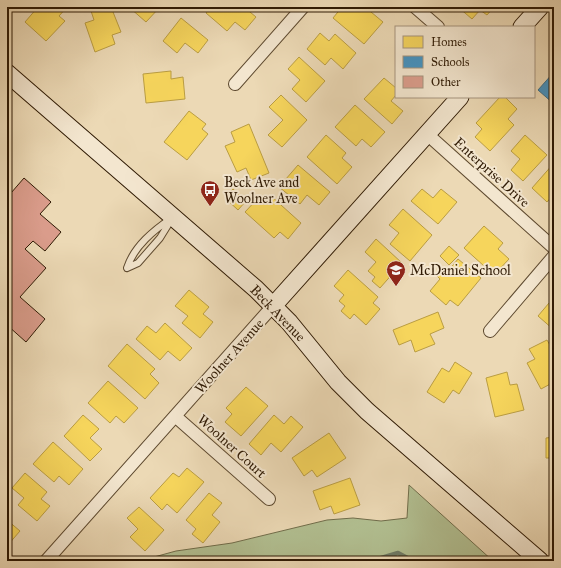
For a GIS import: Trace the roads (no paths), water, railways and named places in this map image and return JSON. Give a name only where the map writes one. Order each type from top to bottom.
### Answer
[{"type":"street","points":[[235,84],[303,7]]},
{"type":"street","points":[[414,7],[437,26]]},
{"type":"street","points":[[523,26],[540,7]]},
{"type":"street","name":"Beck Avenue","points":[[7,73],[256,289],[292,324],[338,382],[367,411],[540,561]]},
{"type":"street","name":"Woolner Avenue","points":[[46,561],[459,98]]},
{"type":"street","name":"Enterprise Drive","points":[[427,134],[554,248]]},
{"type":"street","points":[[490,331],[554,256]]},
{"type":"street","name":"Woolner Court","points":[[175,416],[269,499]]},
{"type":"lane","points":[[173,217],[160,238],[138,263],[127,268],[131,257],[152,232],[173,217]]},
{"type":"waterway","points":[[364,561],[378,559],[398,553],[413,561]]},
{"type":"waterway","points":[[295,561],[301,561]]},
{"type":"place","name":"Beck Ave and Woolner Ave","points":[[210,207]]},
{"type":"place","name":"McDaniel School","points":[[396,287]]}]
